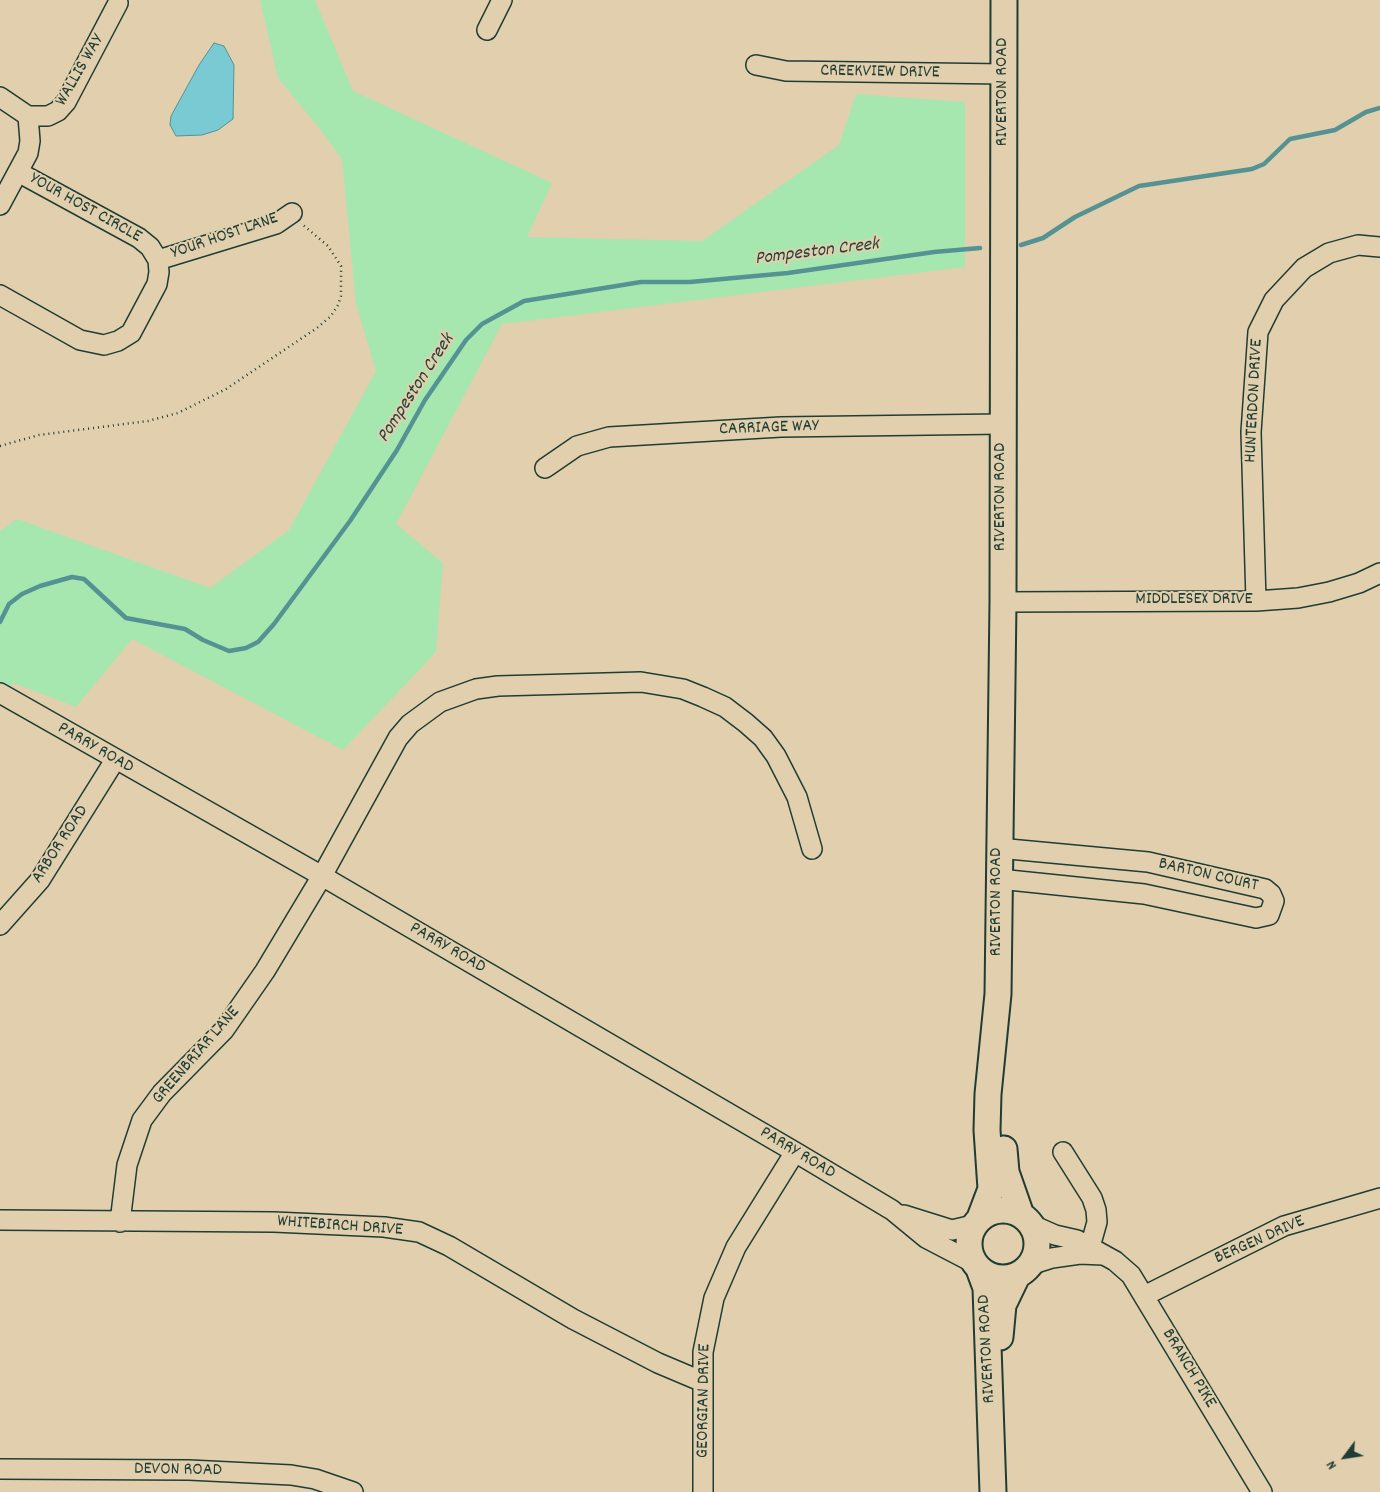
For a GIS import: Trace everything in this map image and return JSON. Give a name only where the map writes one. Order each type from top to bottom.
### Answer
[{"type":"main road","name":"RIVERTON ROAD","points":[[1004,0],[1003,602],[998,848],[998,994],[1006,1172],[1025,1219]]},
{"type":"main road","name":"RIVERTON ROAD","points":[[977,1222],[991,1189],[987,1130],[988,1094],[998,994]]},
{"type":"main road","points":[[1000,1209],[1025,1219],[1036,1237],[1037,1246],[1023,1270],[999,1278],[988,1276],[976,1266],[968,1250],[968,1240],[977,1222],[991,1211],[1000,1209]]},
{"type":"main road","name":"RIVERTON ROAD","points":[[976,1266],[986,1288],[993,1492]]},
{"type":"main road","name":"RIVERTON ROAD","points":[[992,1429],[1003,1305],[1023,1270]]},
{"type":"street","points":[[487,30],[502,0]]},
{"type":"street","name":"WALLIS WAY","points":[[28,116],[48,116],[58,111],[66,102],[118,3]]},
{"type":"street","name":"CREEKVIEW DRIVE","points":[[756,65],[786,71],[1004,74]]},
{"type":"street","points":[[0,98],[28,116],[28,153],[0,205]]},
{"type":"street","name":"YOUR HOST CIRCLE","points":[[0,295],[80,340],[104,345],[118,341],[131,333],[157,284],[158,260],[150,247],[139,238],[18,172]]},
{"type":"street","name":"YOUR HOST LANE","points":[[158,260],[276,224],[292,213]]},
{"type":"street","name":"HUNTERDON DRIVE","points":[[1256,601],[1251,432],[1258,332],[1274,300],[1304,268],[1329,253],[1358,245],[1380,247]]},
{"type":"street","name":"CARRIAGE WAY","points":[[545,468],[577,446],[609,436],[781,427],[1002,424]]},
{"type":"street","name":"MIDDLESEX DRIVE","points":[[1003,602],[1256,601],[1298,598],[1329,592],[1359,583],[1380,573]]},
{"type":"street","name":"GREENBRIAR LANE","points":[[120,1222],[127,1165],[142,1120],[162,1093],[224,1030],[265,971],[322,876],[398,738],[410,724],[440,702],[476,690],[498,686],[641,682],[683,689],[725,707],[763,738],[776,756],[797,797],[812,849]]},
{"type":"street","name":"PARRY ROAD","points":[[0,693],[322,876],[795,1152],[892,1210],[926,1238],[976,1266]]},
{"type":"street","name":"ARBOR ROAD","points":[[0,925],[40,880],[115,760]]},
{"type":"street","name":"BARTON COURT","points":[[998,848],[1148,862],[1265,889],[1271,894],[1274,901],[1269,915],[1256,918],[1144,894],[999,879]]},
{"type":"street","points":[[1144,894],[1148,862]]},
{"type":"street","name":"GEORGIAN DRIVE","points":[[703,1492],[703,1352],[714,1298],[736,1247],[795,1152]]},
{"type":"street","points":[[1023,1270],[1052,1258],[1097,1251],[1096,1210],[1092,1198],[1063,1152]]},
{"type":"street","name":"BERGEN DRIVE","points":[[1144,1296],[1284,1226],[1380,1198]]},
{"type":"street","name":"PARRY ROAD","points":[[892,1210],[952,1230],[977,1222]]},
{"type":"street","name":"BRANCH PIKE","points":[[1025,1219],[1055,1235],[1077,1240],[1097,1251],[1131,1275],[1262,1492]]},
{"type":"street","name":"WHITEBIRCH DRIVE","points":[[0,1220],[274,1222],[384,1227],[419,1232],[450,1246],[573,1319],[658,1363],[703,1382]]},
{"type":"street","name":"DEVON ROAD","points":[[0,1469],[189,1470],[291,1475],[316,1479],[353,1492]]},
{"type":"path","points":[[0,446],[39,435],[148,421],[178,413],[226,389],[326,321],[338,305],[341,296],[341,266],[328,246],[292,213]]},
{"type":"green space","points":[[260,0],[315,0],[353,91],[552,183],[527,237],[702,241],[839,145],[856,94],[965,102],[965,267],[502,324],[396,524],[443,563],[436,652],[343,750],[132,639],[76,707],[14,683],[0,694],[0,531],[17,519],[210,588],[289,530],[376,371],[356,304],[342,160],[320,129],[278,78]]},
{"type":"water","points":[[214,43],[224,46],[234,65],[233,119],[218,130],[202,135],[176,136],[170,125],[171,116],[199,65]]},
{"type":"waterway","name":"Pompeston Creek","points":[[1021,245],[1043,238],[1075,217],[1139,186],[1252,169],[1264,164],[1290,139],[1335,130],[1366,112],[1380,108]]},
{"type":"waterway","name":"Pompeston Creek","points":[[0,622],[9,604],[22,594],[40,586],[72,577],[84,579],[126,618],[185,629],[203,640],[229,651],[246,648],[258,642],[274,624],[350,521],[397,450],[425,400],[466,340],[482,324],[524,301],[641,282],[690,282],[788,273],[934,252],[980,248]]}]
